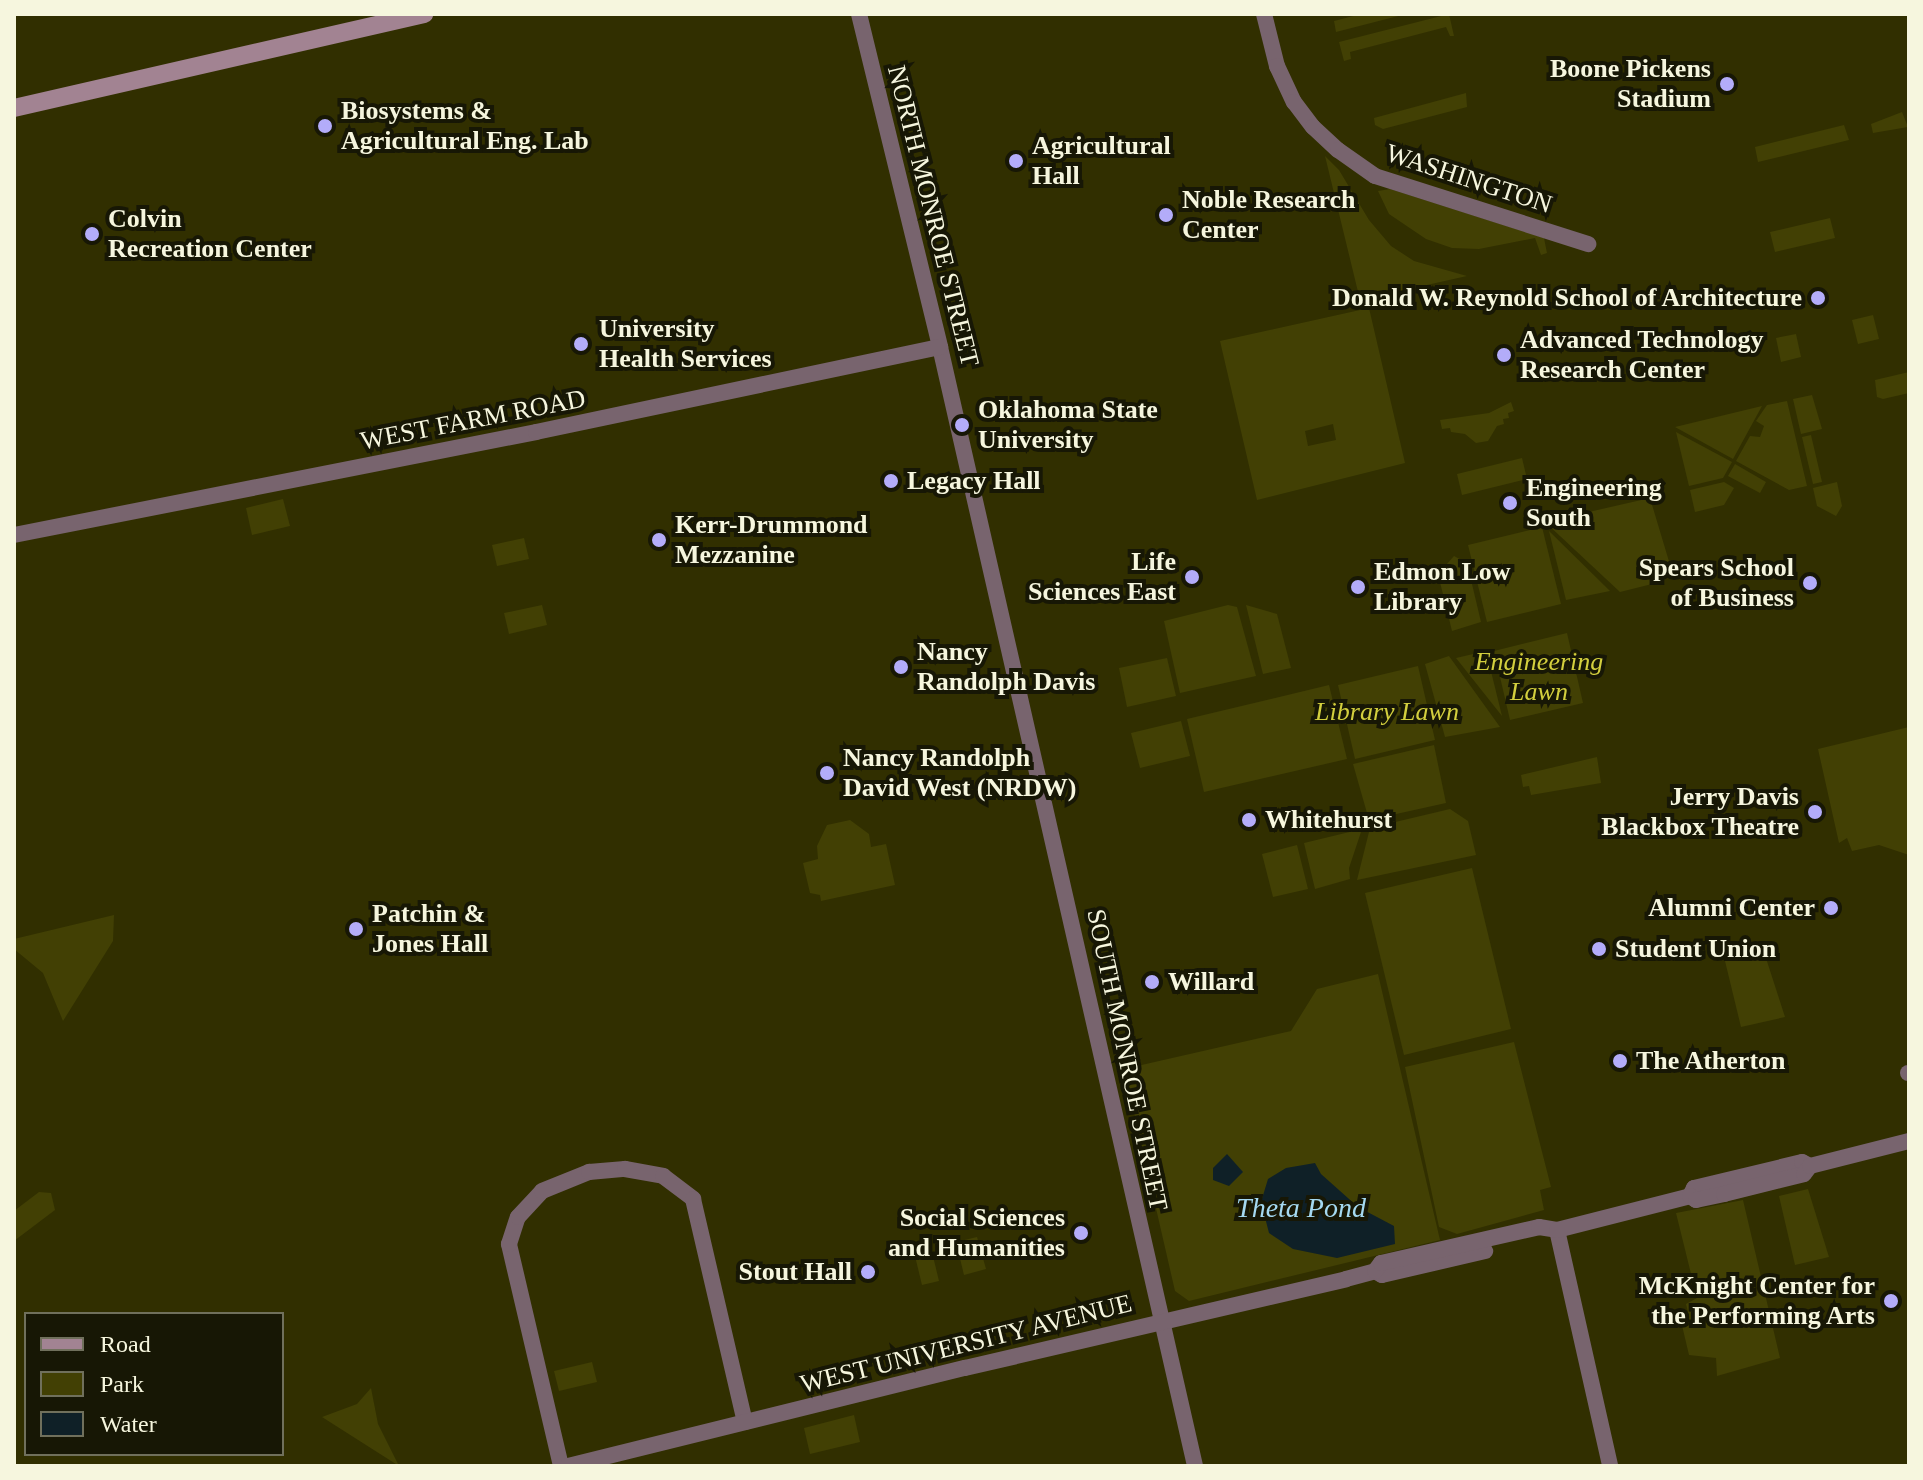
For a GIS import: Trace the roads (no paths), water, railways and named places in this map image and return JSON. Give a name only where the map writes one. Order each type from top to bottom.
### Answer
[{"type":"main road","points":[[14,108],[424,14]]},
{"type":"street","name":"NORTH MONROE STREET","points":[[859,14],[1013,664]]},
{"type":"street","name":"WASHINGTON","points":[[1264,14],[1277,66],[1294,102],[1313,127],[1338,150],[1375,176],[1588,244]]},
{"type":"street","name":"WEST FARM ROAD","points":[[14,535],[536,432],[940,347]]},
{"type":"street","name":"SOUTH MONROE STREET","points":[[1013,664],[1195,1466]]},
{"type":"street","name":"WEST UNIVERSITY AVENUE","points":[[568,1466],[1375,1271],[1381,1263],[1539,1227],[1551,1230],[1690,1196],[1696,1200],[1724,1194],[1804,1174],[1810,1166],[1909,1141]]},
{"type":"street","points":[[561,1466],[509,1244],[518,1217],[542,1191],[589,1172],[625,1169],[663,1176],[693,1199],[745,1422]]},
{"type":"street","points":[[1551,1230],[1610,1466]]},
{"type":"water","points":[[1227,1154],[1243,1172],[1229,1186],[1213,1180],[1213,1168]]},
{"type":"water","name":"Theta Pond","points":[[1315,1163],[1321,1174],[1358,1207],[1394,1226],[1395,1244],[1337,1258],[1293,1249],[1269,1233],[1261,1202],[1268,1179],[1286,1168]]},
{"type":"place","name":"Boone Pickens Stadium","points":[[1727,84]]},
{"type":"place","name":"Biosystems & Agricultural Eng. Lab","points":[[325,126]]},
{"type":"place","name":"Agricultural Hall","points":[[1016,161]]},
{"type":"place","name":"Noble Research Center","points":[[1166,215]]},
{"type":"place","name":"Colvin Recreation Center","points":[[92,234]]},
{"type":"place","name":"Donald W. Reynold School of Architecture","points":[[1818,298]]},
{"type":"place","name":"University Health Services","points":[[581,344]]},
{"type":"place","name":"Advanced Technology Research Center","points":[[1504,355]]},
{"type":"place","name":"Oklahoma State University","points":[[962,425]]},
{"type":"place","name":"Legacy Hall","points":[[891,481]]},
{"type":"place","name":"Engineering South","points":[[1510,503]]},
{"type":"place","name":"Kerr-Drummond Mezzanine","points":[[659,540]]},
{"type":"place","name":"Life Sciences East","points":[[1192,577]]},
{"type":"place","name":"Spears School of Business","points":[[1810,583]]},
{"type":"place","name":"Edmon Low Library","points":[[1358,587]]},
{"type":"place","name":"Nancy Randolph Davis","points":[[901,667]]},
{"type":"place","name":"Nancy Randolph David West (NRDW)","points":[[827,773]]},
{"type":"place","name":"Jerry Davis Blackbox Theatre","points":[[1815,812]]},
{"type":"place","name":"Whitehurst","points":[[1249,820]]},
{"type":"place","name":"Alumni Center","points":[[1831,908]]},
{"type":"place","name":"Patchin & Jones Hall","points":[[356,929]]},
{"type":"place","name":"Student Union","points":[[1599,949]]},
{"type":"place","name":"Willard","points":[[1152,982]]},
{"type":"place","name":"The Atherton","points":[[1620,1061]]},
{"type":"place","name":"Social Sciences and Humanities","points":[[1081,1233]]},
{"type":"place","name":"Stout Hall","points":[[868,1272]]},
{"type":"place","name":"McKnight Center for the Performing Arts","points":[[1891,1301]]},
{"type":"park label","name":"Engineering Lawn","points":[[1539,677]]},
{"type":"park label","name":"Library Lawn","points":[[1387,712]]}]
